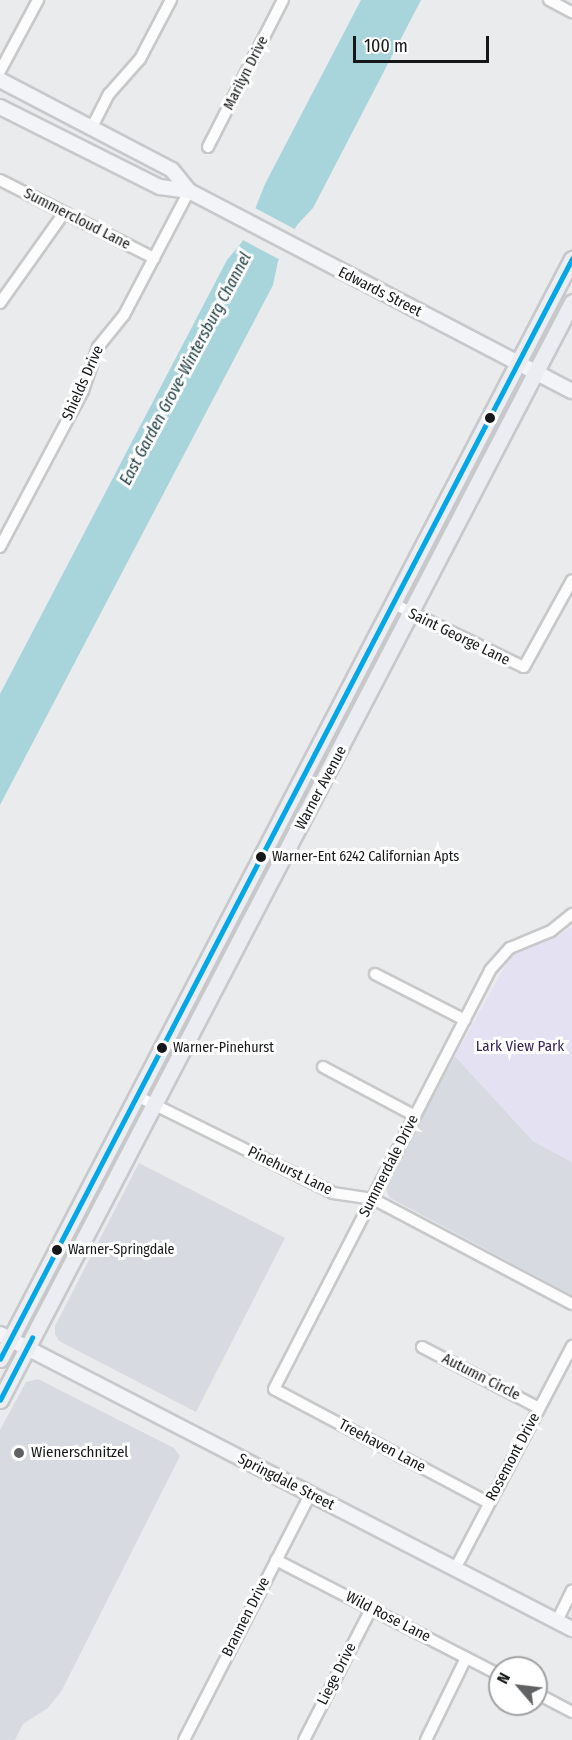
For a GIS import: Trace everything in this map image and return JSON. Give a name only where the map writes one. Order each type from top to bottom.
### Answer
[{"type":"main road","name":"Edwards Street","points":[[0,80],[171,170],[189,191]]},
{"type":"main road","name":"Edwards Street","points":[[0,107],[160,187],[189,191],[572,391]]},
{"type":"main road","name":"Warner Avenue","points":[[0,1359],[5,1336],[100,1167],[572,259]]},
{"type":"main road","name":"Warner Avenue","points":[[0,1400],[412,614],[572,302]]},
{"type":"main road","points":[[82,1240],[75,1232],[97,1189],[100,1167]]},
{"type":"main road","name":"Springdale Street","points":[[5,1336],[572,1629]]},
{"type":"street","points":[[0,71],[38,0]]},
{"type":"street","points":[[92,128],[109,94],[140,59],[171,0]]},
{"type":"street","name":"Marilyn Drive","points":[[208,147],[283,0]]},
{"type":"street","points":[[549,0],[572,12]]},
{"type":"street","name":"Summercloud Lane","points":[[0,180],[154,258]]},
{"type":"street","name":"Shields Drive","points":[[0,548],[83,391],[98,347],[124,315],[189,191]]},
{"type":"street","points":[[0,303],[64,213]]},
{"type":"street","name":"Saint George Lane","points":[[394,604],[524,667],[572,580]]},
{"type":"street","name":"Summerdale Drive","points":[[274,1389],[490,970],[510,948],[551,931],[572,914]]},
{"type":"street","points":[[375,974],[465,1020]]},
{"type":"street","points":[[323,1067],[415,1116]]},
{"type":"street","name":"Pinehurst Lane","points":[[137,1096],[333,1193],[373,1199],[572,1304]]},
{"type":"street","name":"Rosemont Drive","points":[[455,1569],[572,1346]]},
{"type":"street","name":"Autumn Circle","points":[[422,1347],[539,1408]]},
{"type":"street","name":"Treehaven Lane","points":[[274,1389],[489,1503]]},
{"type":"street","name":"Brannen Drive","points":[[184,1740],[310,1494]]},
{"type":"street","name":"Wild Rose Lane","points":[[276,1560],[488,1669]]},
{"type":"street","points":[[556,1621],[572,1590]]},
{"type":"street","name":"Liege Drive","points":[[304,1740],[371,1609]]},
{"type":"street","points":[[426,1740],[466,1658]]},
{"type":"street","points":[[548,1699],[572,1712]]},
{"type":"shaded area","name":"Lark View Park","points":[[455,1056],[533,1141],[572,1162],[572,1295],[390,1198],[387,1192],[386,1184]]},
{"type":"shaded area","points":[[139,1163],[285,1238],[196,1412],[59,1341],[55,1334],[55,1326]]},
{"type":"shaded area","points":[[38,1379],[174,1448],[180,1456],[62,1690],[48,1708],[23,1724],[15,1740],[0,1740],[0,1430],[26,1382]]},
{"type":"green space","name":"Lark View Park","points":[[572,926],[572,1162],[533,1141],[455,1056],[512,954],[529,944],[559,936]]},
{"type":"water","name":"East Garden Grove-Wintersburg Channel","points":[[361,0],[421,0],[313,208],[297,225],[278,261],[273,285],[0,805],[0,694],[227,260],[242,242],[265,184]]},
{"type":"pier","points":[[255,208],[296,230],[281,260],[239,238]]},
{"type":"transit line","points":[[0,1359],[572,259]]},
{"type":"transit line","points":[[0,1400],[32,1338]]},
{"type":"place","name":"Warner-Ent 6242 Californian Apts","points":[[261,857]]},
{"type":"place","name":"Warner-Pinehurst","points":[[162,1048]]},
{"type":"place","name":"Warner-Springdale","points":[[57,1250]]},
{"type":"place","name":"Wienerschnitzel","points":[[19,1453]]}]
